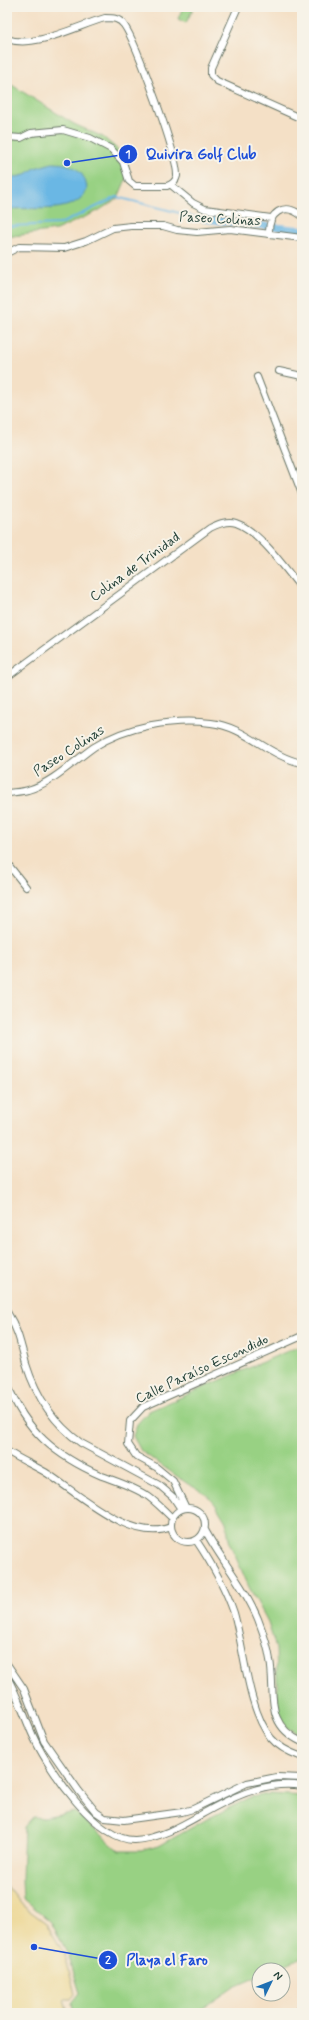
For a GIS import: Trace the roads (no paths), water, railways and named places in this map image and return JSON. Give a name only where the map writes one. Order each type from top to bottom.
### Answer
[{"type":"street","points":[[238,7],[211,68],[211,75],[217,81],[302,119]]},
{"type":"street","points":[[7,39],[17,42],[32,42],[105,18],[116,18],[127,31],[143,67],[172,148],[177,175],[171,185],[135,186],[130,181],[123,162],[110,149],[90,138],[69,130],[30,133],[21,138],[7,137]]},
{"type":"street","name":"Paseo Colinas","points":[[171,185],[194,203],[205,209],[270,221]]},
{"type":"street","points":[[269,232],[270,221],[282,210],[299,214],[302,206]]},
{"type":"street","name":"Paseo Colinas","points":[[7,253],[19,246],[64,248],[86,241],[113,228],[132,226],[163,226],[177,230],[197,232],[230,229],[269,232],[302,238]]},
{"type":"street","points":[[279,371],[302,376]]},
{"type":"street","points":[[257,377],[302,494]]},
{"type":"street","name":"Colina de Trinidad","points":[[7,677],[210,528],[219,523],[231,522],[246,528],[279,561],[302,589]]},
{"type":"street","name":"Paseo Colinas","points":[[7,793],[27,791],[39,786],[108,739],[130,730],[152,724],[210,722],[227,725],[254,739],[276,755],[302,763]]},
{"type":"street","points":[[7,863],[26,887]]},
{"type":"street","points":[[7,1312],[20,1339],[26,1363],[36,1389],[52,1416],[81,1443],[159,1485],[184,1508],[197,1510],[202,1514],[205,1530],[248,1599],[258,1618],[270,1659],[272,1696],[277,1719],[287,1731],[302,1742]]},
{"type":"street","name":"Calle Paraíso Escondido","points":[[184,1508],[173,1481],[132,1452],[128,1444],[130,1420],[143,1407],[302,1336]]},
{"type":"street","points":[[7,1383],[22,1416],[38,1436],[51,1448],[81,1467],[149,1497],[172,1518]]},
{"type":"street","points":[[7,1451],[44,1472],[113,1517],[129,1525],[155,1531],[170,1527]]},
{"type":"street","points":[[184,1508],[172,1518],[170,1527],[175,1537],[185,1542],[196,1540],[205,1530]]},
{"type":"street","points":[[196,1540],[213,1565],[234,1614],[255,1704],[263,1726],[276,1744],[302,1757]]},
{"type":"street","points":[[7,1664],[24,1690],[44,1741],[96,1812],[106,1818],[124,1820],[193,1810],[247,1783],[277,1777],[302,1778]]},
{"type":"street","points":[[7,1677],[35,1740],[58,1777],[81,1807],[103,1827],[118,1837],[133,1840],[162,1833],[252,1790],[277,1785],[302,1786]]},
{"type":"street","points":[[295,2013],[302,2009]]},
{"type":"water","points":[[52,163],[72,166],[82,175],[87,189],[79,200],[70,205],[60,207],[7,210],[7,179],[25,175],[35,168]]},
{"type":"waterway","points":[[7,227],[60,224],[117,197],[203,219]]},
{"type":"waterway","points":[[203,219],[302,230]]},
{"type":"place","name":"Quivira Golf Club","points":[[67,163]]},
{"type":"place","name":"Playa el Faro","points":[[34,1947]]}]
